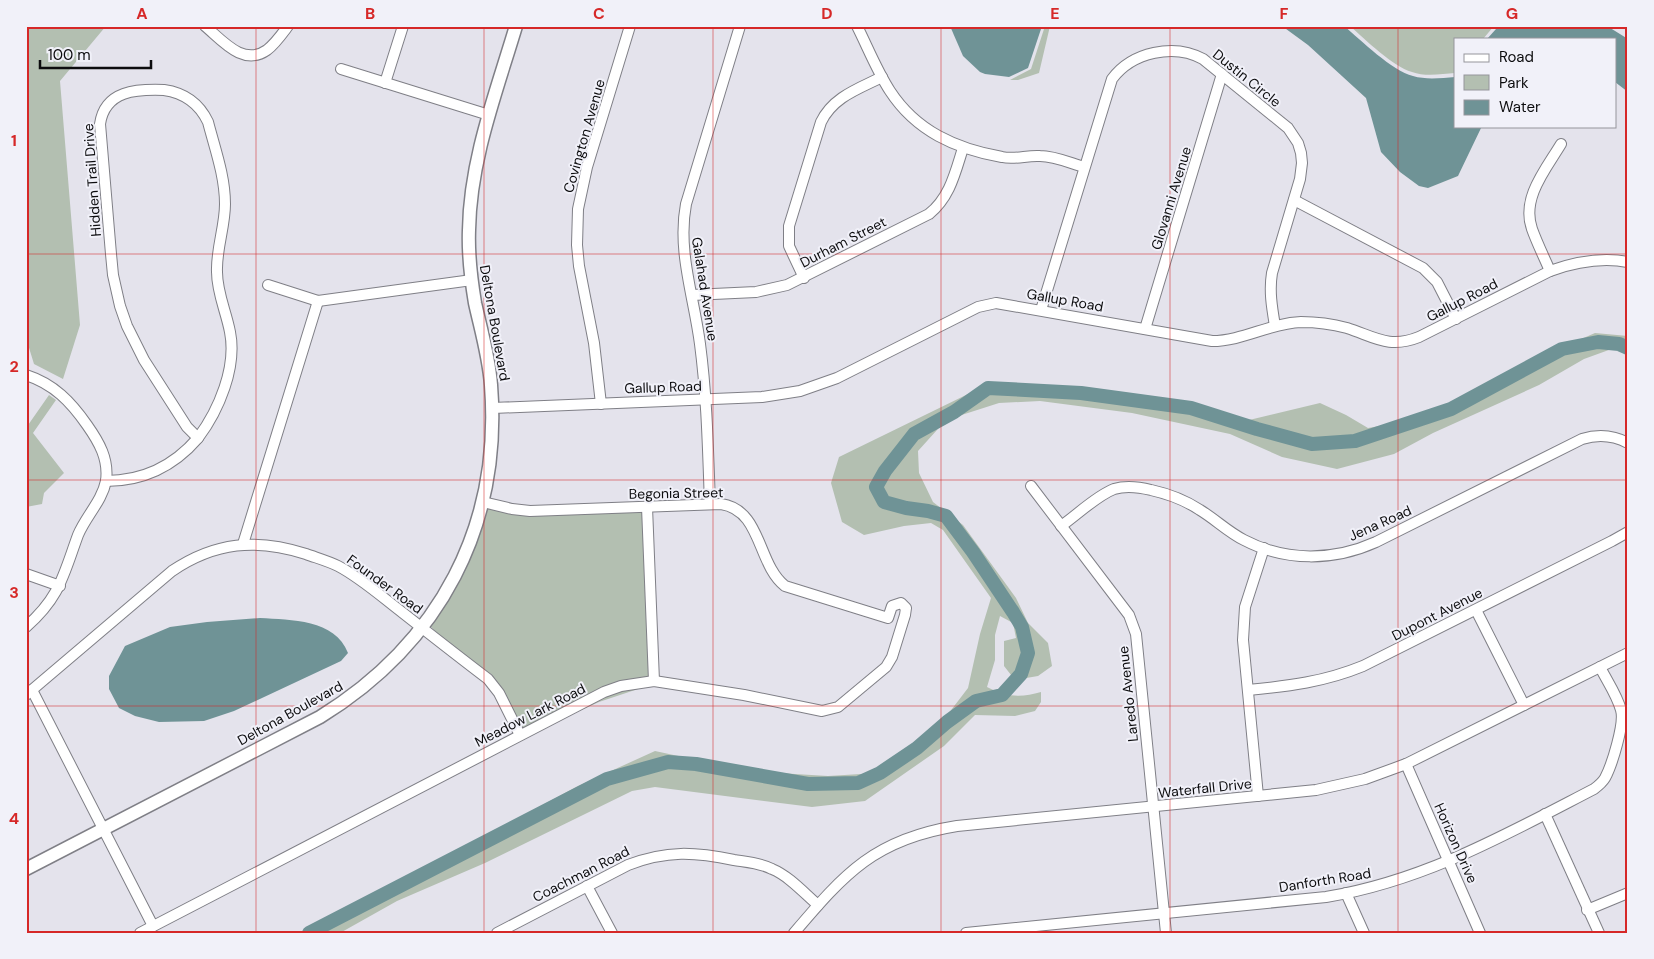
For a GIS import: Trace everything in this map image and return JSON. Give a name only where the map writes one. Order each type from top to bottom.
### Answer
[{"type":"main road","name":"Deltona Boulevard","points":[[26,869],[320,717],[341,704],[380,674],[399,656],[422,628],[448,589],[470,542],[483,502],[491,456],[492,408],[488,357],[472,280],[468,231],[477,157],[516,26]]},
{"type":"street","points":[[205,26],[235,52],[248,56],[262,53],[268,49],[288,26]]},
{"type":"street","points":[[386,83],[403,26]]},
{"type":"street","name":"Covington Avenue","points":[[601,404],[594,343],[579,266],[577,245],[578,209],[587,167],[630,26]]},
{"type":"street","name":"Galahad Avenue","points":[[710,504],[706,399],[700,337],[682,234],[686,204],[740,26]]},
{"type":"street","points":[[858,26],[882,77],[898,103],[920,125],[946,141],[963,148],[1003,158],[1043,156],[1084,167]]},
{"type":"street","name":"Dustin Circle","points":[[1042,310],[1109,86],[1117,72],[1128,62],[1142,56],[1179,51],[1196,55],[1288,128],[1294,136],[1301,153],[1302,173],[1271,278],[1270,296],[1275,326]]},
{"type":"street","points":[[341,69],[489,115]]},
{"type":"street","name":"Glovanni Avenue","points":[[1146,329],[1222,74]]},
{"type":"street","points":[[804,278],[789,246],[789,226],[821,122],[829,108],[836,101],[882,77]]},
{"type":"street","name":"Hidden Trail Drive","points":[[106,481],[144,477],[170,464],[183,454],[198,438],[208,425],[220,399],[232,353],[230,330],[221,302],[217,273],[217,258],[225,205],[222,172],[208,122],[198,106],[182,94],[164,90],[125,93],[119,95],[108,104],[101,116],[100,124],[111,254],[117,296],[126,326],[144,360],[187,427],[198,438]]},
{"type":"street","points":[[1550,271],[1532,229],[1529,208],[1534,189],[1561,144]]},
{"type":"street","name":"Durham Street","points":[[692,295],[756,292],[787,285],[929,214],[937,207],[948,191],[963,148]]},
{"type":"street","points":[[1294,200],[1423,268],[1437,282],[1456,319]]},
{"type":"street","name":"Gallup Road","points":[[492,408],[762,397],[800,391],[820,385],[852,371],[986,304],[1004,303],[1212,341],[1222,341],[1275,326],[1301,322],[1347,328],[1373,339],[1393,343],[1411,340],[1550,271],[1594,260],[1628,262]]},
{"type":"street","points":[[268,285],[318,301],[472,280]]},
{"type":"street","points":[[243,544],[318,301]]},
{"type":"street","points":[[26,375],[54,388],[75,408],[99,441],[106,466],[106,481],[100,499],[79,533],[60,586],[48,605],[26,627]]},
{"type":"street","name":"Jena Road","points":[[1062,526],[1108,492],[1123,487],[1139,487],[1190,503],[1232,533],[1264,548],[1297,556],[1313,557],[1345,554],[1376,542],[1582,439],[1608,436],[1628,443]]},
{"type":"street","name":"Laredo Avenue","points":[[1031,486],[1129,615],[1133,624],[1136,634],[1166,933]]},
{"type":"street","name":"Begonia Street","points":[[483,502],[530,511],[710,504],[727,505],[740,511],[746,517],[773,575],[785,586],[888,618],[892,606],[902,603]]},
{"type":"street","points":[[647,507],[654,681]]},
{"type":"street","name":"Dupont Avenue","points":[[1248,690],[1303,684],[1344,674],[1476,610],[1628,532]]},
{"type":"street","name":"Founder Road","points":[[29,693],[172,571],[184,563],[205,553],[243,544],[278,546],[338,566],[352,574],[422,628],[491,682],[520,735]]},
{"type":"street","points":[[1258,796],[1243,623],[1250,591],[1264,548]]},
{"type":"street","points":[[26,574],[60,586]]},
{"type":"street","name":"Meadow Lark Road","points":[[140,933],[520,735],[604,692],[621,686],[654,681],[744,695],[822,710],[838,707],[886,667],[892,657],[906,615],[906,608],[902,603]]},
{"type":"street","points":[[1476,610],[1524,705]]},
{"type":"street","name":"Waterfall Drive","points":[[794,933],[838,882],[883,849],[917,835],[957,826],[1342,786],[1406,764],[1628,653]]},
{"type":"street","name":"Danforth Road","points":[[966,933],[1346,893],[1402,880],[1448,861],[1545,814],[1594,789],[1600,784],[1607,772],[1623,718],[1619,704],[1600,667]]},
{"type":"street","points":[[29,693],[104,829],[154,926]]},
{"type":"street","name":"Horizon Drive","points":[[1406,764],[1480,933]]},
{"type":"street","points":[[1545,814],[1599,933]]},
{"type":"street","name":"Coachman Road","points":[[497,933],[643,859],[666,854],[704,854],[763,865],[773,869],[818,905]]},
{"type":"street","points":[[587,886],[612,933]]},
{"type":"street","points":[[1346,893],[1364,933]]},
{"type":"street","points":[[1587,910],[1628,893]]},
{"type":"green space","points":[[26,26],[106,26],[60,81],[80,325],[63,379],[34,364],[26,338]]},
{"type":"green space","points":[[1045,26],[1050,26],[1039,73],[1018,80],[1010,80],[1031,69]]},
{"type":"green space","points":[[1350,26],[1494,26],[1484,38],[1454,38],[1454,73],[1417,74],[1404,69],[1380,52]]},
{"type":"green space","points":[[1595,333],[1628,336],[1628,353],[1617,347],[1584,359],[1539,385],[1433,433],[1394,454],[1337,469],[1282,457],[1230,434],[1132,413],[1040,401],[999,403],[946,420],[918,451],[919,473],[933,502],[963,525],[1016,598],[1028,623],[1048,643],[1052,666],[1038,676],[1015,680],[1004,666],[1004,641],[1016,638],[1013,623],[1000,616],[995,635],[995,660],[987,687],[1014,696],[1041,692],[1041,702],[1035,711],[1015,716],[975,715],[944,746],[865,801],[812,807],[655,787],[632,791],[485,863],[397,901],[340,933],[304,933],[578,786],[655,751],[748,771],[828,776],[877,773],[932,735],[968,688],[980,634],[991,598],[943,530],[931,523],[904,526],[864,535],[842,522],[831,483],[839,457],[968,394],[993,383],[1027,384],[1119,398],[1245,421],[1320,403],[1368,428],[1415,420],[1540,357]]},
{"type":"green space","points":[[49,395],[56,400],[33,433],[64,473],[44,493],[42,504],[26,507],[26,428]]},
{"type":"green space","points":[[649,502],[656,683],[599,702],[522,737],[492,675],[449,645],[429,625],[486,504],[576,513]]},
{"type":"water","points":[[950,26],[1042,26],[1028,68],[1009,77],[980,72],[963,56]]},
{"type":"water","points":[[1282,26],[1344,26],[1386,62],[1405,73],[1423,78],[1454,77],[1454,128],[1481,128],[1458,176],[1428,188],[1419,186],[1400,172],[1381,152],[1366,98],[1308,45]]},
{"type":"water","points":[[1502,26],[1607,26],[1628,39],[1628,92],[1616,83],[1616,38],[1488,38],[1496,29]]},
{"type":"water","points":[[260,618],[298,621],[323,628],[333,633],[342,642],[348,653],[341,661],[234,711],[204,721],[159,722],[135,716],[119,708],[109,689],[109,676],[125,646],[170,627]]},
{"type":"waterway","points":[[309,933],[607,779],[668,762],[696,764],[808,784],[858,783],[880,773],[917,748],[947,722],[976,701],[1002,695],[1021,674],[1028,653],[1022,627],[1013,612],[973,552],[946,516],[884,502],[876,487],[885,471],[914,434],[954,412],[988,388],[1081,393],[1191,408],[1312,444],[1355,441],[1451,409],[1562,349],[1598,342],[1619,344],[1628,348]]}]
